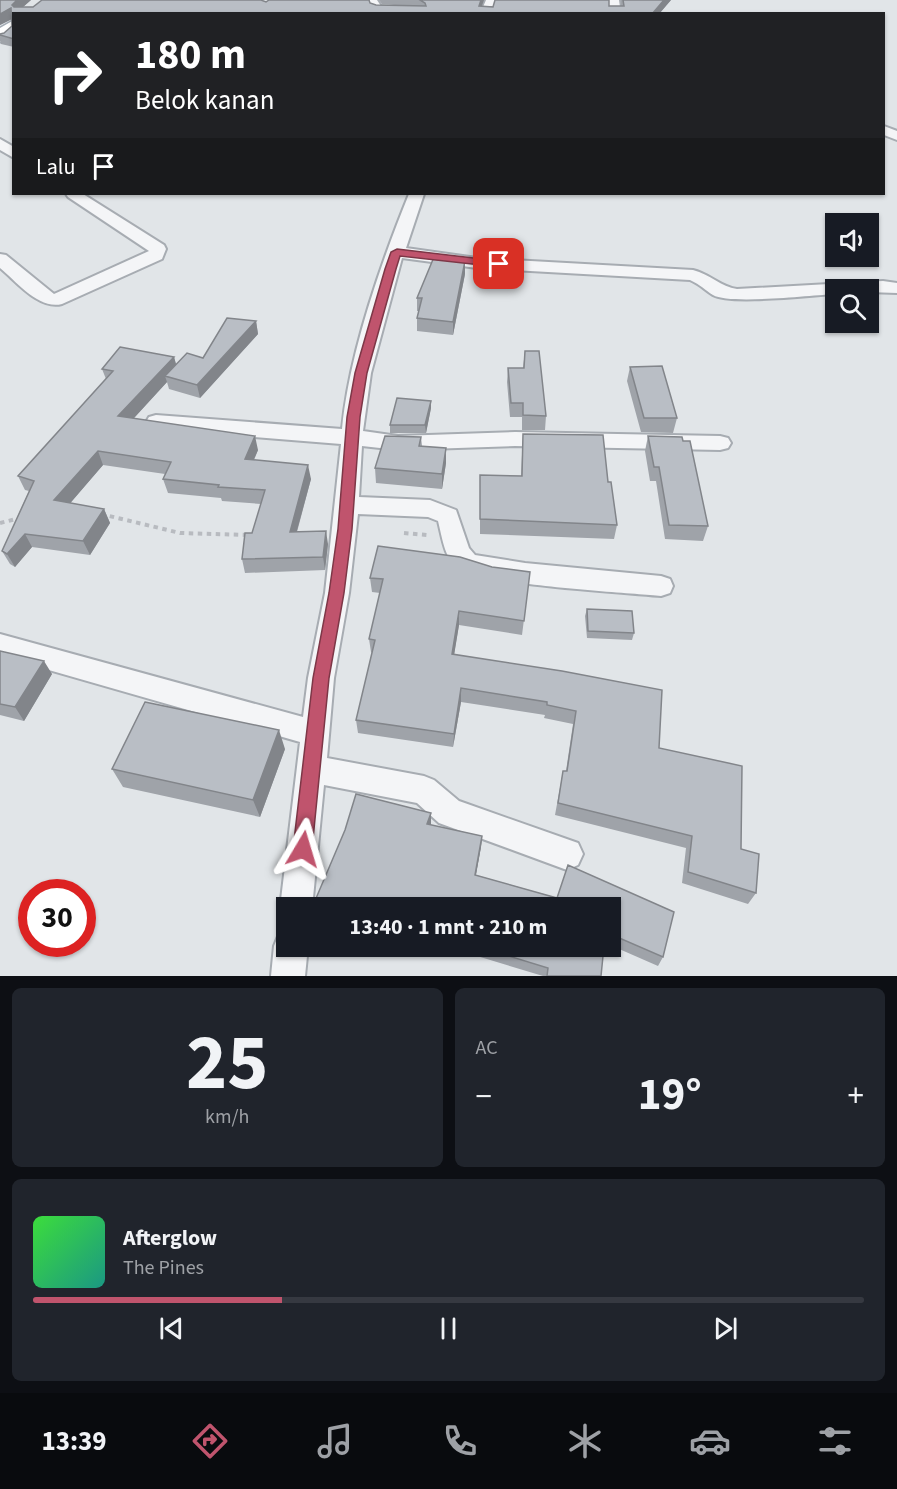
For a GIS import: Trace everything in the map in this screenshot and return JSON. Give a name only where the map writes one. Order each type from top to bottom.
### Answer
[{"type":"main road","points":[[0,37],[12,27]]},
{"type":"street","points":[[372,0],[377,9],[402,12]]},
{"type":"street","points":[[0,259],[47,298],[56,300],[156,255],[158,249],[75,195]]},
{"type":"street","points":[[297,897],[321,678],[337,593],[352,437],[361,373],[416,195]]},
{"type":"street","points":[[397,252],[477,263],[693,275],[709,282],[720,292],[737,294],[883,286],[897,288]]},
{"type":"street","points":[[156,422],[352,437],[398,443],[515,439],[720,443]]},
{"type":"street","points":[[346,505],[377,505],[439,512],[448,516],[458,552],[465,562],[478,566],[525,573],[661,586]]},
{"type":"street","points":[[0,645],[316,734]]},
{"type":"street","points":[[312,769],[424,790],[450,813],[481,826],[567,854]]},
{"type":"street","points":[[288,976],[290,957]]},
{"type":"path","points":[[95,513],[123,517],[171,531],[220,536],[252,535]]},
{"type":"path","points":[[0,523],[22,518]]},
{"type":"path","points":[[402,533],[453,538]]},
{"type":"building","points":[[0,0],[17,0],[12,5],[14,7],[33,7],[42,0],[261,0],[266,2],[269,0],[369,0],[370,3],[376,5],[426,6],[420,0],[481,0],[479,6],[493,7],[495,0],[609,0],[609,6],[624,6],[623,0],[664,0],[654,12],[12,12],[12,26],[11,8],[0,14]]},
{"type":"building","points":[[12,26],[12,38],[0,35]]},
{"type":"building","points":[[434,257],[465,261],[453,322],[417,318],[422,298],[417,298]]},
{"type":"building","points":[[227,318],[256,321],[197,385],[165,376],[187,353],[203,358]]},
{"type":"building","points":[[120,347],[174,357],[118,416],[255,436],[245,459],[308,465],[290,532],[326,531],[323,557],[242,559],[245,533],[252,533],[265,490],[218,487],[219,485],[163,479],[171,462],[98,451],[54,500],[104,509],[83,541],[25,534],[7,554],[2,551],[34,481],[18,476],[113,371],[102,369]]},
{"type":"building","points":[[525,351],[539,351],[546,416],[523,415],[523,403],[511,403],[508,368],[524,368]]},
{"type":"building","points":[[662,366],[677,418],[644,418],[630,367]]},
{"type":"building","points":[[397,398],[431,401],[425,425],[390,425]]},
{"type":"building","points":[[523,434],[603,435],[608,482],[611,482],[617,525],[480,519],[480,475],[522,476]]},
{"type":"building","points":[[385,436],[421,437],[419,446],[446,448],[442,474],[375,468]]},
{"type":"building","points":[[648,436],[682,437],[683,441],[690,441],[708,526],[669,525],[659,467],[654,467]]},
{"type":"building","points":[[378,546],[460,557],[492,567],[530,572],[524,621],[459,611],[452,654],[562,671],[662,690],[659,748],[742,766],[741,849],[759,854],[756,893],[688,872],[692,836],[558,803],[563,771],[567,771],[576,711],[547,705],[547,702],[461,688],[454,734],[356,720],[375,640],[369,639],[383,579],[370,578]]},
{"type":"building","points":[[587,609],[632,611],[634,633],[588,631]]},
{"type":"building","points":[[0,651],[44,661],[15,707],[0,704]]},
{"type":"building","points":[[145,702],[279,730],[253,800],[112,769]]},
{"type":"building","points":[[356,794],[431,813],[427,824],[482,836],[475,875],[553,897],[317,897],[345,830]]},
{"type":"building","points":[[568,865],[674,912],[663,957],[621,939],[621,897],[557,897]]},
{"type":"building","points":[[512,957],[603,957],[601,976],[547,976],[548,968]]},
{"type":"route","points":[[303,849],[321,678],[337,593],[345,529],[354,417],[361,373],[390,269],[397,252],[499,264]]}]
